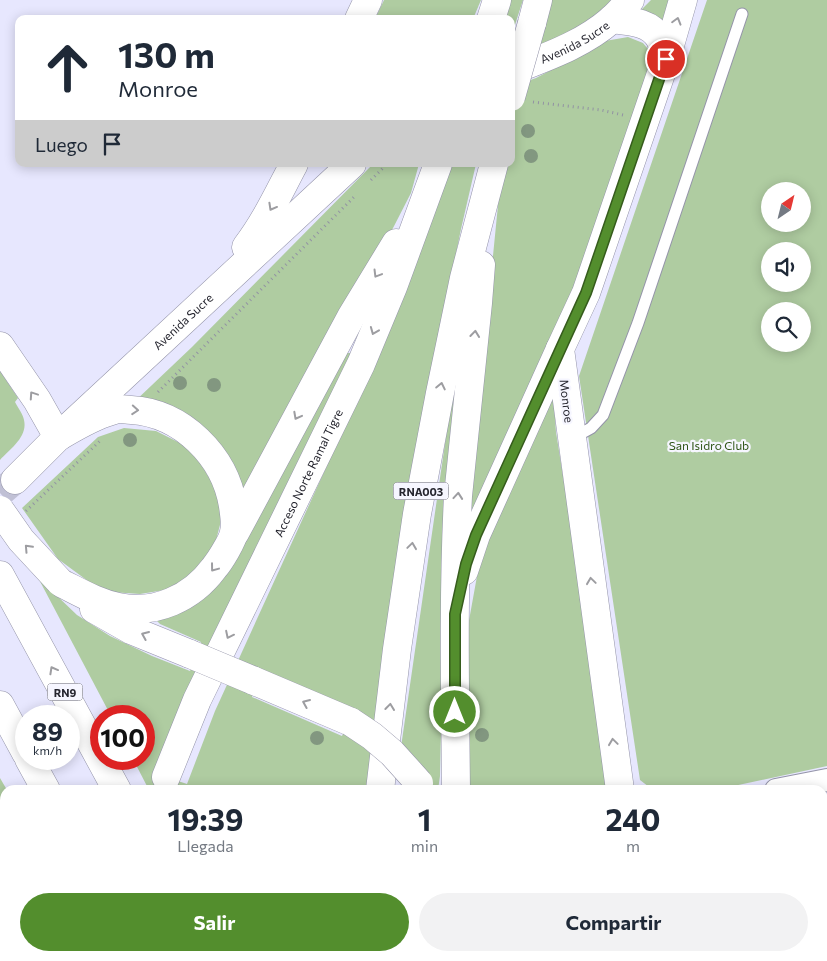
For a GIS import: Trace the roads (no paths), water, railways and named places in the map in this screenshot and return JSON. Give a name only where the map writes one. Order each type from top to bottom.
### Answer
[{"type":"main road","points":[[358,15],[361,0]]},
{"type":"main road","points":[[359,15],[368,0]]},
{"type":"main road","points":[[492,15],[497,0]]},
{"type":"main road","points":[[455,614],[466,564],[476,535],[586,293],[666,59],[683,0]]},
{"type":"main road","points":[[621,10],[632,21],[648,27],[659,38],[666,59]]},
{"type":"main road","name":"Avenida Sucre","points":[[515,69],[577,44],[621,10]]},
{"type":"main road","points":[[520,99],[535,12]]},
{"type":"main road","points":[[208,297],[255,235],[292,167]]},
{"type":"main road","name":"RNA003","points":[[381,785],[397,648],[417,514],[464,278],[493,167]]},
{"type":"main road","name":"Avenida Sucre","points":[[14,480],[208,297],[359,174]]},
{"type":"main road","points":[[62,583],[97,600],[119,607],[142,609],[167,604],[188,594],[206,580],[220,560],[351,317],[432,179]]},
{"type":"main road","name":"Acceso Norte Ramal Tigre","points":[[166,777],[196,700],[361,364],[393,287],[432,179]]},
{"type":"main road","points":[[456,785],[455,614],[458,496],[478,303],[486,196]]},
{"type":"main road","points":[[0,346],[37,400],[58,437],[91,418],[119,409],[144,411],[164,417],[183,427],[204,446],[224,475],[232,498],[234,533]]},
{"type":"main road","name":"Monroe","points":[[560,349],[619,785]]},
{"type":"main road","points":[[11,512],[22,540],[62,583],[95,610],[123,626],[351,722],[392,753],[420,785]]},
{"type":"main road","name":"RN9","points":[[6,585],[114,785]]},
{"type":"main road","points":[[0,705],[15,733]]},
{"type":"main road","points":[[35,770],[43,785]]},
{"type":"street","points":[[802,785],[827,780]]},
{"type":"lane","points":[[572,439],[590,428],[603,415],[638,323],[742,14]]},
{"type":"tunnel","points":[[0,493],[15,480]]},
{"type":"park label","name":"San Isidro Club","points":[[709,445]]}]
